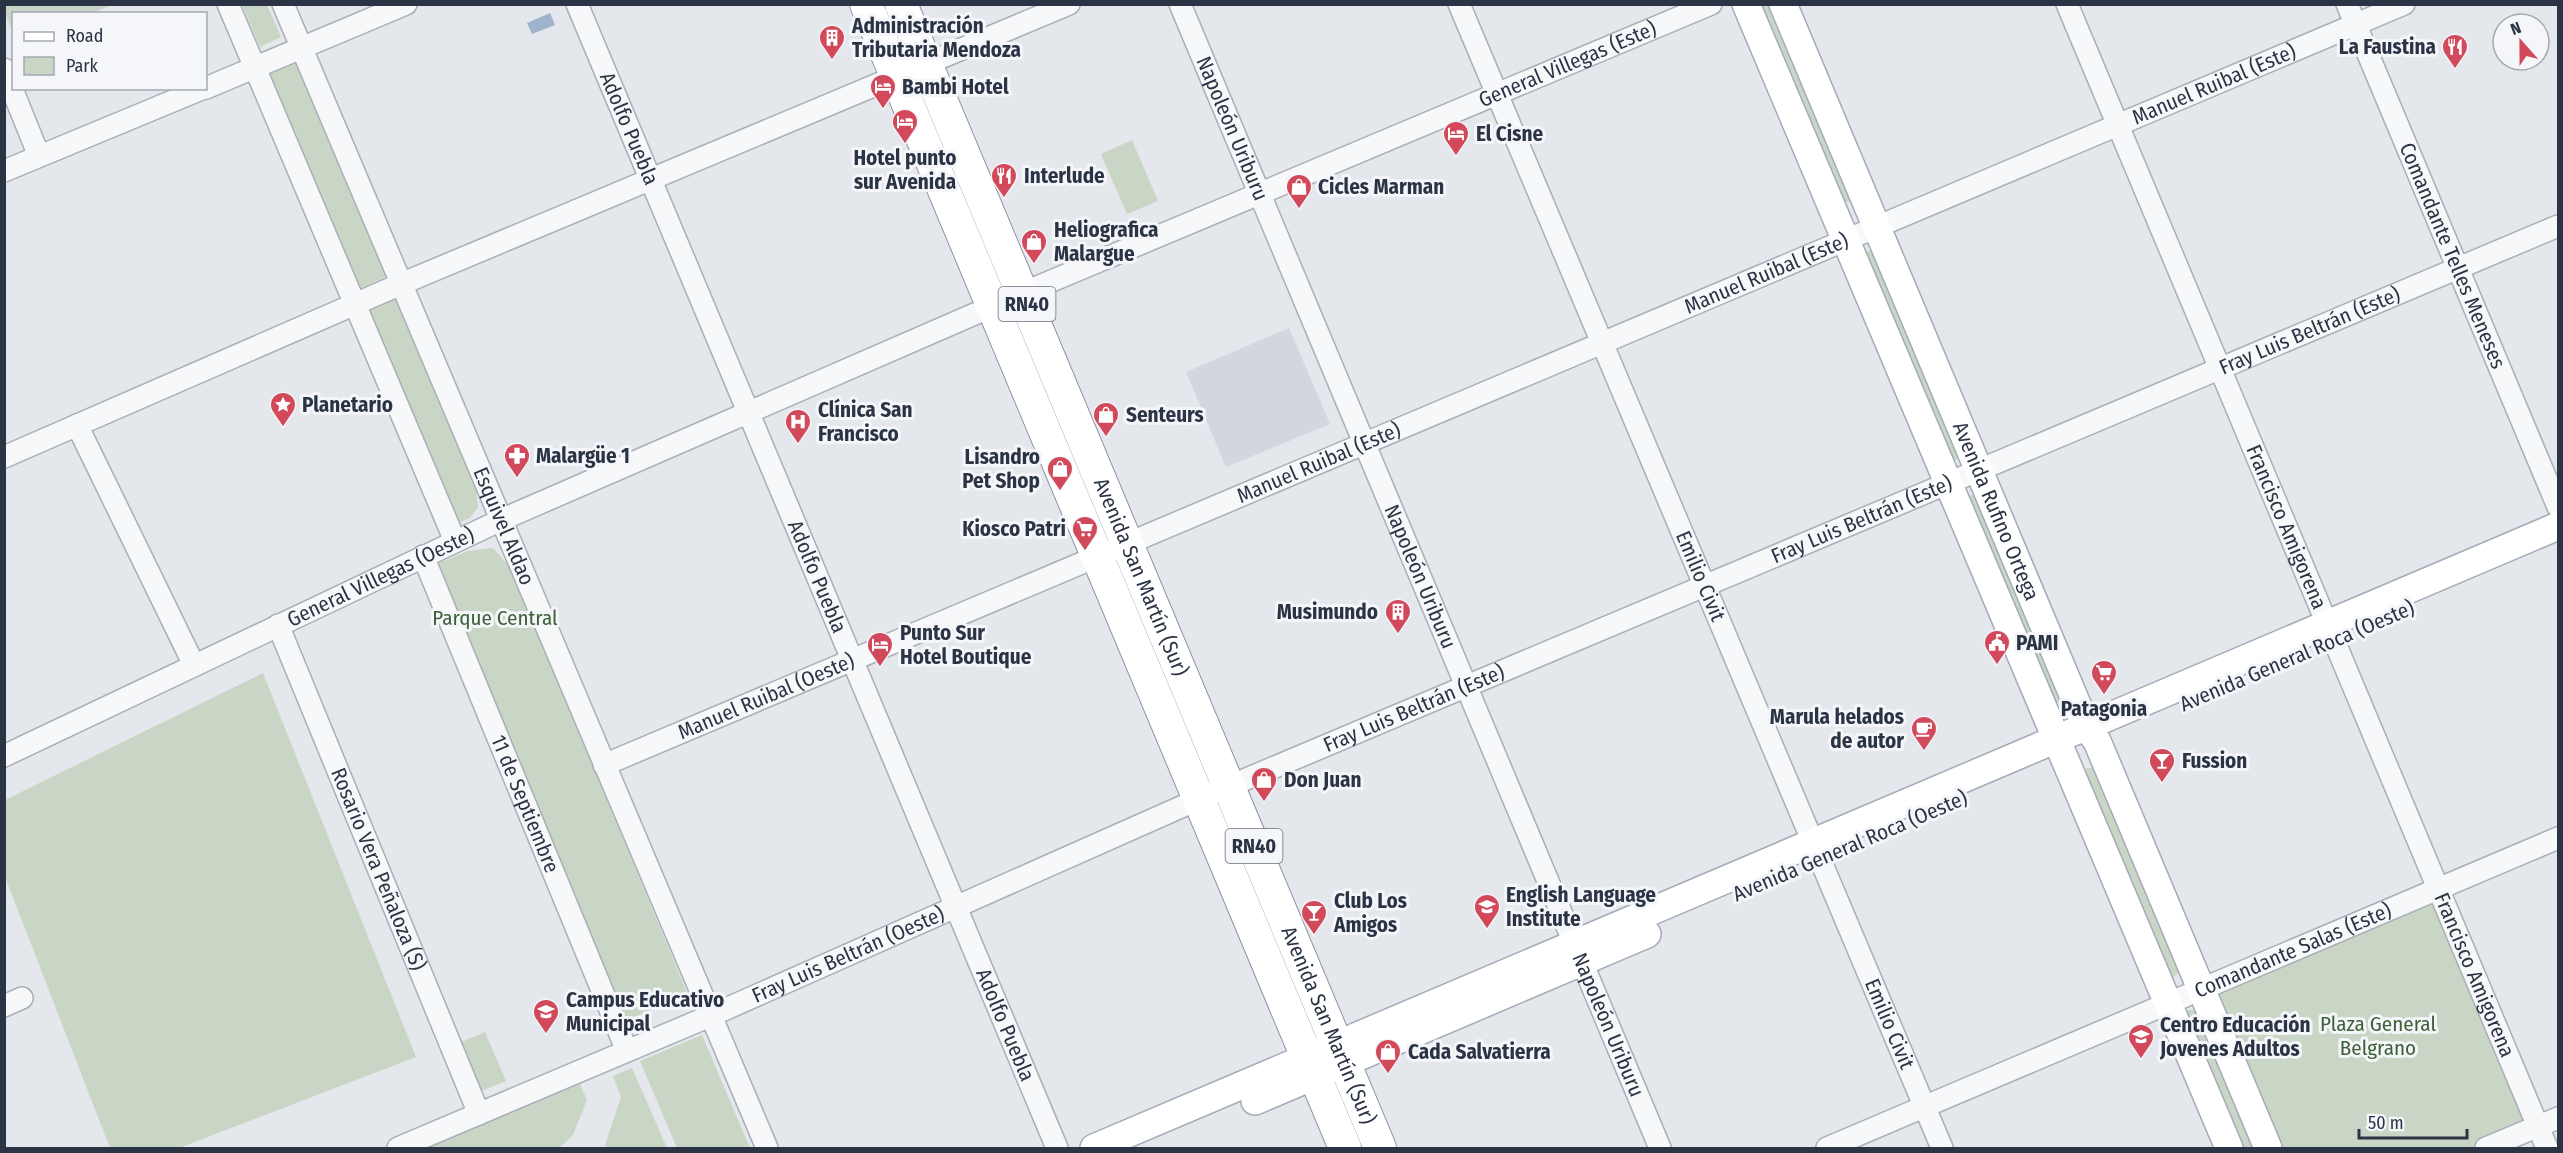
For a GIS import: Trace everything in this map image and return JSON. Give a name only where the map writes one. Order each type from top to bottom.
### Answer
[{"type":"highway","name":"Avenida San Martín (Sur)","points":[[866,4],[1345,1149]]},
{"type":"highway","name":"Avenida San Martín (Sur)","points":[[902,4],[1380,1149]]},
{"type":"main road","name":"Avenida Rufino Ortega","points":[[1746,4],[2229,1149]]},
{"type":"main road","name":"Avenida Rufino Ortega","points":[[1783,4],[2268,1149]]},
{"type":"main road","points":[[1141,1149],[1311,1068],[2331,632],[2559,526]]},
{"type":"main road","name":"Avenida General Roca (Oeste)","points":[[2331,632],[2559,544]]},
{"type":"main road","points":[[1094,1149],[1311,1068]]},
{"type":"street","points":[[228,4],[455,541]]},
{"type":"street","name":"Esquivel Aldao","points":[[283,4],[767,1149]]},
{"type":"street","points":[[207,87],[406,4]]},
{"type":"street","name":"Adolfo Puebla","points":[[577,4],[1057,1149]]},
{"type":"street","points":[[4,457],[401,284],[1069,4]]},
{"type":"street","name":"Napoleón Uriburu","points":[[1180,4],[1660,1149]]},
{"type":"street","name":"Emilio Civit","points":[[1459,4],[1942,1149]]},
{"type":"street","name":"General Villegas (Este)","points":[[993,306],[1711,4]]},
{"type":"street","name":"Francisco Amigorena","points":[[2067,4],[2547,1149]]},
{"type":"street","name":"Comandante Telles Meneses","points":[[2347,4],[2559,507]]},
{"type":"street","name":"Manuel Ruibal (Este)","points":[[1127,544],[2404,4]]},
{"type":"street","points":[[4,69],[12,89]]},
{"type":"street","points":[[12,90],[39,156]]},
{"type":"street","points":[[4,171],[200,90]]},
{"type":"street","name":"Fray Luis Beltrán (Este)","points":[[1199,799],[2559,226]]},
{"type":"street","name":"General Villegas (Oeste)","points":[[4,756],[501,519],[993,306]]},
{"type":"street","points":[[77,425],[194,665]]},
{"type":"street","name":"Manuel Ruibal (Oeste)","points":[[604,765],[1127,544]]},
{"type":"street","name":"11 de Septiembre","points":[[423,556],[627,1051]]},
{"type":"street","name":"Rosario Vera Peñaloza (S)","points":[[278,625],[478,1114]]},
{"type":"street","name":"Fray Luis Beltrán (Oeste)","points":[[398,1149],[710,1016],[1199,799]]},
{"type":"street","name":"Comandante Salas (Este)","points":[[1827,1149],[2559,838]]},
{"type":"street","points":[[2486,1149],[2559,1118]]},
{"type":"shaded area","points":[[1289,328],[1330,424],[1226,467],[1186,372]]},
{"type":"green space","points":[[5,4],[113,5],[94,12],[12,12],[12,30],[5,12]]},
{"type":"green space","points":[[242,5],[267,5],[281,37],[260,47]]},
{"type":"green space","points":[[1757,5],[1773,5],[1852,198],[1848,202],[1843,202]]},
{"type":"green space","points":[[295,63],[386,277],[359,289],[268,74]]},
{"type":"green space","points":[[1132,140],[1158,201],[1127,214],[1101,154]]},
{"type":"green space","points":[[1868,251],[1874,251],[1960,456],[1956,460],[1950,460],[1864,255]]},
{"type":"green space","points":[[394,296],[476,490],[478,507],[470,518],[458,523],[367,308]]},
{"type":"green space","points":[[1977,495],[2063,699],[2059,703],[2053,703],[1967,498]]},
{"type":"green space","name":"Parque Central","points":[[493,548],[510,567],[688,995],[626,1020],[436,564],[468,551]]},
{"type":"green space","points":[[263,673],[416,1057],[179,1148],[110,1148],[5,877],[5,800]]},
{"type":"green space","points":[[2087,768],[2092,768],[2096,772],[2178,967],[2178,973],[2174,977],[2168,976],[2082,772]]},
{"type":"green space","name":"Plaza General Belgrano","points":[[2438,889],[2538,1126],[2486,1148],[2268,1148],[2202,990]]},
{"type":"green space","points":[[2193,1010],[2197,1014],[2254,1148],[2238,1148],[2184,1013]]},
{"type":"green space","points":[[485,1032],[506,1081],[476,1093],[456,1044]]},
{"type":"green space","points":[[702,1035],[750,1148],[677,1148],[640,1061]]},
{"type":"green space","points":[[632,1068],[667,1148],[607,1148],[605,1145],[621,1097],[613,1076]]},
{"type":"green space","points":[[580,1084],[587,1100],[573,1135],[559,1148],[427,1148]]},
{"type":"water","points":[[550,13],[555,25],[532,34],[527,23]]},
{"type":"place","name":"Administración Tributaria Mendoza","points":[[832,61]]},
{"type":"place","name":"La Faustina","points":[[2455,70]]},
{"type":"place","name":"Bambi Hotel","points":[[883,110]]},
{"type":"place","name":"Hotel punto sur Avenida","points":[[905,145]]},
{"type":"place","name":"El Cisne","points":[[1456,157]]},
{"type":"place","name":"Interlude","points":[[1004,199]]},
{"type":"place","name":"Cicles Marman","points":[[1299,210]]},
{"type":"place","name":"Heliografica Malargue","points":[[1034,265]]},
{"type":"place","name":"Planetario","points":[[283,428]]},
{"type":"place","name":"Senteurs","points":[[1106,438]]},
{"type":"place","name":"Clínica San Francisco","points":[[798,445]]},
{"type":"place","name":"Malargüe 1","points":[[517,479]]},
{"type":"place","name":"Lisandro Pet Shop","points":[[1060,492]]},
{"type":"place","name":"Kiosco Patri","points":[[1085,552]]},
{"type":"place","name":"Musimundo","points":[[1398,635]]},
{"type":"place","name":"PAMI","points":[[1997,666]]},
{"type":"place","name":"Punto Sur Hotel Boutique","points":[[880,668]]},
{"type":"place","name":"Patagonia","points":[[2104,696]]},
{"type":"place","name":"Marula helados de autor","points":[[1924,752]]},
{"type":"place","name":"Fussion","points":[[2162,784]]},
{"type":"place","name":"Don Juan","points":[[1264,803]]},
{"type":"place","name":"English Language Institute","points":[[1487,930]]},
{"type":"place","name":"Club Los Amigos","points":[[1314,936]]},
{"type":"place","name":"Campus Educativo Municipal","points":[[546,1035]]},
{"type":"place","name":"Centro Educación Jovenes Adultos","points":[[2141,1060]]},
{"type":"place","name":"Cada Salvatierra","points":[[1388,1075]]}]
